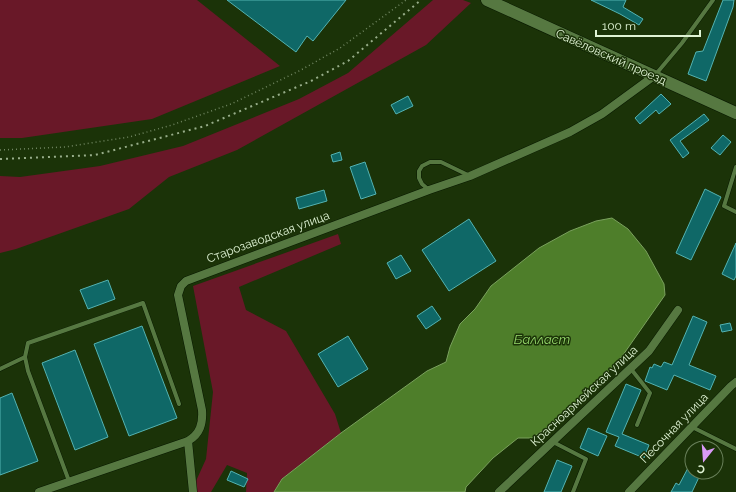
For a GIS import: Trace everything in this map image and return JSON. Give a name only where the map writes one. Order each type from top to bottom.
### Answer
[{"type":"main road","name":"Савёловский проезд","points":[[487,0],[736,113]]},
{"type":"street","name":"Старозаводская улица","points":[[188,441],[194,438],[198,433],[202,417],[178,295],[182,284],[191,278],[470,176],[570,132],[602,114],[654,76]]},
{"type":"street","name":"Красноармейская улица","points":[[499,492],[648,351],[678,310]]},
{"type":"street","name":"Песочная улица","points":[[630,492],[736,382]]},
{"type":"street","points":[[39,492],[188,441],[193,492]]},
{"type":"lane","points":[[654,76],[682,43],[713,0]]},
{"type":"lane","points":[[429,190],[422,184],[419,178],[419,171],[422,166],[430,162],[441,162],[470,176]]},
{"type":"lane","points":[[736,167],[724,206],[736,212]]},
{"type":"lane","points":[[69,481],[28,371],[25,357],[28,343],[143,304],[179,404]]},
{"type":"lane","points":[[0,369],[25,357]]},
{"type":"lane","points":[[631,368],[650,393],[637,425]]},
{"type":"lane","points":[[692,427],[736,449]]},
{"type":"lane","points":[[553,442],[586,459],[573,492]]},
{"type":"path","points":[[0,150],[65,147],[129,137],[172,125],[231,104],[295,73],[340,48],[406,0]]},
{"type":"shaded area","points":[[0,0],[197,0],[280,66],[152,119],[22,138],[0,138]]},
{"type":"shaded area","points":[[433,0],[463,0],[471,3],[426,45],[237,150],[169,177],[129,209],[16,249],[0,253],[0,176],[20,177],[100,166],[183,146],[299,99],[348,73]]},
{"type":"shaded area","points":[[338,234],[341,244],[239,287],[246,310],[286,331],[335,414],[341,433],[282,479],[274,492],[246,492],[247,473],[227,465],[211,492],[191,492],[206,459],[213,392],[193,286]]},
{"type":"water","name":"Балласт","points":[[612,218],[628,229],[646,251],[664,284],[665,295],[623,355],[579,405],[532,438],[518,438],[493,458],[466,487],[465,492],[274,492],[282,479],[341,433],[427,371],[446,362],[450,347],[460,324],[475,309],[491,286],[539,248],[570,231],[596,221]]},
{"type":"building","points":[[227,0],[346,0],[313,41],[307,36],[296,52]]},
{"type":"building","points":[[591,0],[626,0],[623,7],[643,19],[639,25]]},
{"type":"building","points":[[723,0],[734,0],[733,7],[706,81],[688,74],[696,52],[703,51]]},
{"type":"building","points":[[661,94],[671,104],[659,114],[656,110],[640,124],[635,118]]},
{"type":"building","points":[[408,96],[413,106],[396,114],[391,105]]},
{"type":"building","points":[[704,114],[709,120],[680,141],[689,153],[683,158],[670,140]]},
{"type":"building","points":[[723,135],[731,142],[720,155],[711,148]]},
{"type":"building","points":[[340,152],[342,160],[333,162],[331,155]]},
{"type":"building","points":[[365,162],[376,194],[361,199],[350,167]]},
{"type":"building","points":[[705,189],[721,197],[691,260],[676,253]]},
{"type":"building","points":[[324,190],[327,201],[299,209],[296,198]]},
{"type":"building","points":[[469,219],[496,261],[449,291],[422,250]]},
{"type":"building","points":[[736,243],[736,276],[734,280],[722,274]]},
{"type":"building","points":[[401,255],[411,271],[396,279],[387,263]]},
{"type":"building","points":[[108,280],[115,299],[88,309],[80,290]]},
{"type":"building","points":[[432,306],[441,319],[426,329],[417,316]]},
{"type":"building","points":[[693,316],[707,322],[689,365],[716,376],[710,390],[674,375],[667,390],[645,381],[650,367],[652,368],[654,364],[661,367],[664,362],[672,365]]},
{"type":"building","points":[[730,323],[732,330],[722,332],[720,325]]},
{"type":"building","points":[[142,326],[177,418],[129,436],[94,344]]},
{"type":"building","points":[[348,336],[368,369],[338,387],[318,354]]},
{"type":"building","points":[[75,350],[108,437],[75,450],[42,363]]},
{"type":"building","points":[[626,384],[641,390],[622,434],[649,445],[644,458],[615,446],[619,437],[606,432]]},
{"type":"building","points":[[12,393],[38,461],[0,475],[0,398]]},
{"type":"building","points":[[588,428],[607,436],[598,456],[580,448]]},
{"type":"building","points":[[557,460],[572,466],[561,492],[544,492]]},
{"type":"building","points":[[231,471],[248,479],[244,487],[227,480]]},
{"type":"building","points":[[684,476],[684,480],[698,480],[692,492],[671,492],[676,483],[679,485]]},
{"type":"railway","points":[[0,159],[95,155],[205,126],[311,81],[348,61],[421,0]]}]
